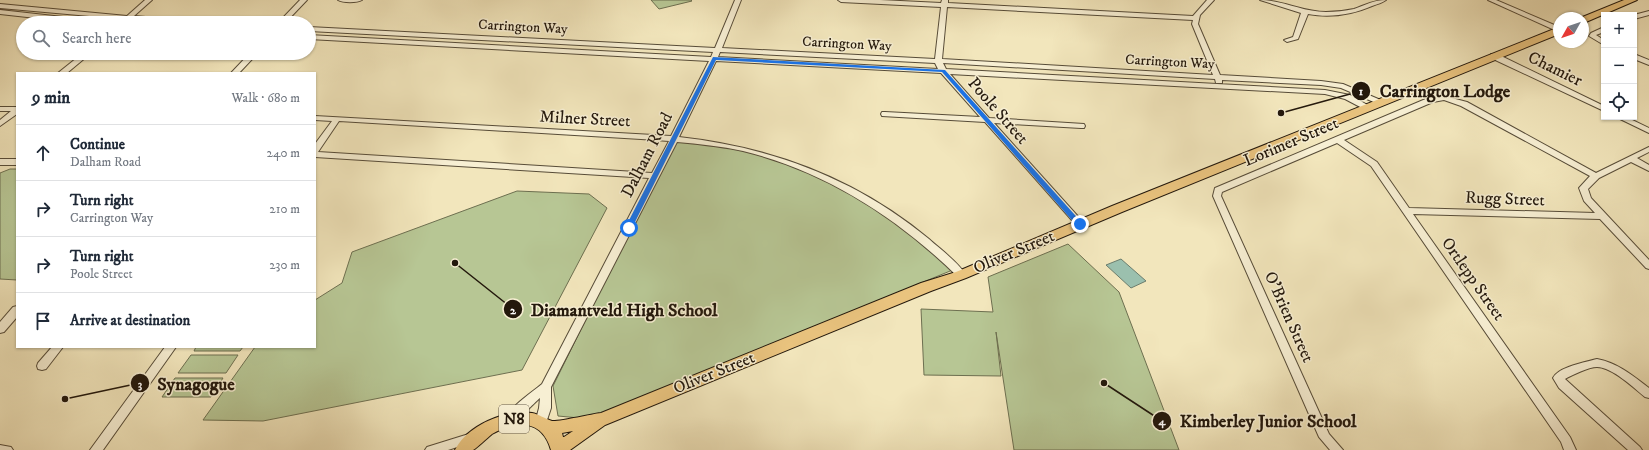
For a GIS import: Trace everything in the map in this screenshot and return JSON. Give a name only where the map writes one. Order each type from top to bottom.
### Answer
[{"type":"highway","points":[[1589,18],[1632,0]]},
{"type":"highway","name":"Oliver Street","points":[[558,449],[602,419],[919,290],[961,275],[1080,224],[1373,104],[1553,32]]},
{"type":"highway","name":"Oliver Street","points":[[545,426],[602,419]]},
{"type":"highway","name":"N8","points":[[464,450],[475,437],[491,426],[510,420],[532,420],[545,426],[555,437],[558,449]]},
{"type":"street","points":[[131,16],[149,0]]},
{"type":"street","points":[[288,16],[304,0]]},
{"type":"street","points":[[341,0],[359,0]]},
{"type":"street","name":"Dalham Road","points":[[510,420],[524,405],[546,387],[656,176],[716,54],[738,0]]},
{"type":"street","points":[[841,0],[945,3],[1195,18]]},
{"type":"street","points":[[1211,0],[1195,18],[1195,24],[1221,86]]},
{"type":"street","points":[[1263,0],[1305,12],[1340,13],[1383,0]]},
{"type":"street","points":[[1491,0],[1553,27]]},
{"type":"street","points":[[938,61],[945,3]]},
{"type":"street","points":[[0,6],[100,16]]},
{"type":"street","points":[[0,12],[36,16]]},
{"type":"street","points":[[1287,40],[1296,38],[1305,12]]},
{"type":"street","points":[[1637,16],[1649,13]]},
{"type":"street","name":"Carrington Way","points":[[316,30],[716,54],[943,71],[1325,92],[1373,104]]},
{"type":"street","points":[[1601,30],[1592,36],[1601,41]]},
{"type":"street","name":"Carrington Way","points":[[316,37],[716,54],[938,61],[1218,77],[1337,85],[1351,88],[1373,104]]},
{"type":"street","name":"Chamier","points":[[1494,56],[1601,108]]},
{"type":"street","points":[[1637,57],[1649,63]]},
{"type":"street","points":[[63,72],[78,60]]},
{"type":"street","points":[[236,72],[247,60]]},
{"type":"street","name":"Poole Street","points":[[938,61],[943,71],[1080,224]]},
{"type":"street","name":"Lorimer Street","points":[[1217,196],[1218,190],[1223,187],[1337,139],[1431,100],[1450,98],[1464,104],[1596,176]]},
{"type":"street","points":[[0,109],[16,109]]},
{"type":"street","points":[[0,124],[16,110]]},
{"type":"street","points":[[885,114],[1081,126]]},
{"type":"street","name":"Milner Street","points":[[316,118],[674,139],[746,150],[825,178],[879,207],[906,225],[940,253],[961,275]]},
{"type":"street","points":[[316,149],[337,119]]},
{"type":"street","points":[[1626,120],[1649,131]]},
{"type":"street","name":"Ortlepp Street","points":[[1337,139],[1374,164],[1566,440],[1570,450]]},
{"type":"street","points":[[1649,149],[1596,176],[1584,185],[1583,188],[1584,194],[1649,266]]},
{"type":"street","points":[[316,154],[656,176]]},
{"type":"street","points":[[1630,158],[1649,168]]},
{"type":"street","points":[[0,162],[16,162]]},
{"type":"street","name":"O'Brien Street","points":[[1217,196],[1325,437],[1336,449]]},
{"type":"street","name":"Rugg Street","points":[[1407,211],[1603,216]]},
{"type":"street","points":[[0,329],[16,311]]},
{"type":"street","points":[[42,366],[57,348]]},
{"type":"street","points":[[96,450],[170,348]]},
{"type":"street","points":[[1636,450],[1562,385],[1558,378],[1568,372],[1597,363],[1618,371],[1649,394]]},
{"type":"street","name":"Dalham Road","points":[[545,426],[546,387]]},
{"type":"street","points":[[431,450],[475,437]]},
{"type":"street","points":[[0,450],[7,450]]},
{"type":"shaded area","points":[[651,0],[691,0],[692,1],[659,9]]},
{"type":"shaded area","points":[[675,139],[745,150],[810,171],[877,206],[955,269],[590,419],[558,416],[553,386]]},
{"type":"shaded area","points":[[10,169],[16,169],[16,280],[0,279],[0,173]]},
{"type":"shaded area","points":[[517,191],[589,194],[607,208],[522,370],[263,421],[203,420],[254,348],[316,348],[316,299],[342,283],[352,252]]},
{"type":"shaded area","points":[[1068,244],[1119,292],[1179,450],[1014,450],[996,332],[1001,376],[924,375],[921,309],[993,312],[988,277]]},
{"type":"shaded area","points":[[1121,259],[1146,281],[1131,288],[1106,265]]},
{"type":"shaded area","points":[[196,348],[242,348],[240,351],[194,351]]},
{"type":"shaded area","points":[[191,355],[238,355],[226,373],[178,373]]},
{"type":"shaded area","points":[[175,378],[223,378],[211,397],[162,397]]},
{"type":"place","name":"Carrington Lodge","points":[[1281,113]]},
{"type":"place","name":"Diamantveld High School","points":[[455,263]]},
{"type":"place","name":"Kimberley Junior School","points":[[1104,383]]},
{"type":"place","name":"Synagogue","points":[[65,399]]},
{"type":"route","points":[[629,228],[714,58],[943,71],[1080,224]]}]
